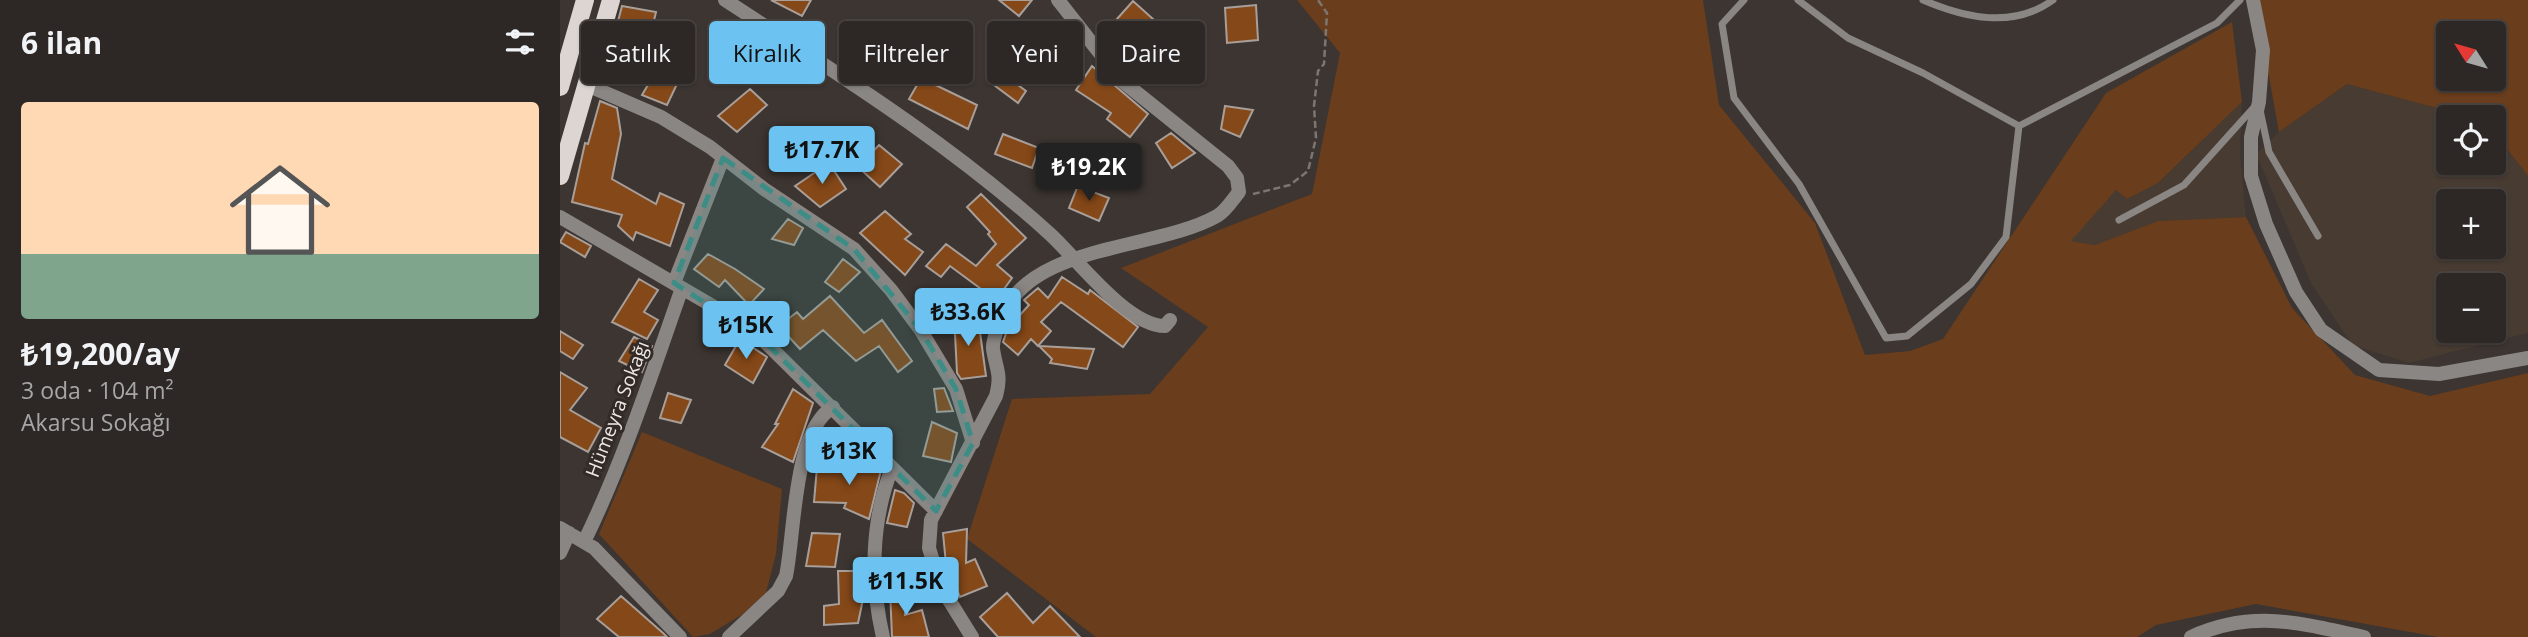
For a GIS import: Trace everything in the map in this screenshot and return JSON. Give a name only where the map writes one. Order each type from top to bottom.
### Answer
[{"type":"main road","points":[[585,0],[561,83],[587,85]]},
{"type":"main road","points":[[560,176],[568,117],[587,85],[611,0]]},
{"type":"street","points":[[725,0],[915,127],[1051,235],[1139,318],[1155,326],[1165,326],[1170,320]]},
{"type":"street","points":[[972,637],[941,587],[933,561],[931,520],[996,396],[1001,377],[992,347],[1002,316],[1013,294],[1027,280],[1076,260],[1219,215],[1239,192],[1237,178],[1228,166],[1121,80],[1058,0]]},
{"type":"street","points":[[2253,0],[2263,50],[2259,102],[2250,137],[2250,176],[2266,224],[2296,292],[2321,330],[2378,370],[2439,374],[2528,358]]},
{"type":"street","points":[[587,85],[661,117],[854,249],[891,290],[920,329],[956,389],[972,443]]},
{"type":"street","name":"Hümeyra Sokağı","points":[[583,542],[601,505],[642,403],[678,286],[723,158]]},
{"type":"street","points":[[560,217],[735,319],[764,341],[936,511]]},
{"type":"street","points":[[729,637],[778,591],[786,576],[808,444],[821,415],[833,407]]},
{"type":"street","points":[[883,637],[874,531],[882,494],[892,468]]},
{"type":"street","points":[[560,553],[564,530],[594,548],[653,606],[680,637]]},
{"type":"street","points":[[2191,637],[2245,620],[2286,619],[2364,637]]},
{"type":"lane","points":[[1744,0],[1721,24],[1734,98],[1799,184],[1885,338],[1907,335],[1971,284],[2006,237],[2019,126]]},
{"type":"lane","points":[[1798,0],[1848,38],[1923,73],[2019,126]]},
{"type":"lane","points":[[1923,0],[1955,14],[2007,19],[2036,12],[2053,0]]},
{"type":"lane","points":[[2019,126],[2217,23],[2240,0]]},
{"type":"lane","points":[[2119,220],[2183,185],[2259,102]]},
{"type":"lane","points":[[2259,102],[2269,152],[2318,236]]},
{"type":"path","points":[[1239,192],[1255,194],[1290,185],[1308,171],[1317,138],[1314,106],[1318,71],[1324,64],[1327,13],[1318,0]]},
{"type":"highlighted area","points":[[723,158],[854,249],[920,329],[956,389],[973,443],[936,511],[764,341],[674,283]]},
{"type":"shaded area","points":[[1297,0],[1703,0],[1719,105],[1815,223],[1865,355],[1910,351],[1943,339],[2106,93],[2232,22],[2242,102],[2158,183],[2127,199],[2116,190],[2071,241],[2095,245],[2158,221],[2246,217],[2292,308],[2355,375],[2430,396],[2528,373],[2528,637],[2438,637],[2256,604],[2156,625],[2137,637],[1096,637],[967,539],[1012,399],[1150,394],[1208,327],[1121,268],[1312,194],[1340,53]]},
{"type":"shaded area","points":[[2255,0],[2528,0],[2528,176],[2506,148],[2506,105],[2436,105],[2436,108],[2347,84],[2279,132]]},
{"type":"shaded area","points":[[2347,84],[2436,108],[2436,175],[2506,175],[2506,148],[2528,176],[2528,333],[2506,339],[2506,273],[2436,273],[2436,343],[2488,343],[2409,363],[2352,345],[2311,283],[2256,154],[2279,132]]},
{"type":"shaded area","points":[[2242,102],[2240,156],[2246,217],[2158,221],[2095,245],[2070,241],[2116,190],[2158,183]]},
{"type":"shaded area","points":[[642,432],[782,489],[776,554],[766,593],[743,614],[710,634],[693,637],[599,534]]},
{"type":"building","points":[[771,0],[811,0],[802,16]]},
{"type":"building","points":[[999,0],[1032,0],[1019,16]]},
{"type":"building","points":[[1133,1],[1155,21],[1115,21]]},
{"type":"building","points":[[1256,5],[1258,40],[1227,43],[1225,8]]},
{"type":"building","points":[[622,6],[656,12],[654,21],[618,21]]},
{"type":"building","points":[[1092,66],[1097,70],[1097,84],[1113,84],[1148,114],[1130,137],[1107,119],[1111,113],[1076,90],[1083,84]]},
{"type":"building","points":[[648,84],[677,84],[667,105],[642,95]]},
{"type":"building","points":[[918,84],[933,84],[977,105],[968,129],[909,99]]},
{"type":"building","points":[[1017,84],[1026,91],[1018,103],[994,85]]},
{"type":"building","points":[[750,89],[767,105],[737,132],[718,116]]},
{"type":"building","points":[[600,101],[617,108],[621,134],[612,179],[656,204],[660,193],[684,204],[670,246],[636,232],[633,240],[618,226],[622,215],[572,202],[585,143],[588,144]]},
{"type":"building","points":[[1225,106],[1253,110],[1240,137],[1221,129]]},
{"type":"building","points":[[1171,133],[1195,153],[1172,168],[1156,143]]},
{"type":"building","points":[[1003,134],[1039,148],[1032,168],[995,154]]},
{"type":"building","points":[[879,145],[902,164],[880,187],[858,167]]},
{"type":"building","points":[[829,163],[846,189],[820,207],[795,186]]},
{"type":"building","points":[[1079,183],[1085,189],[1109,198],[1099,221],[1069,208]]},
{"type":"building","points":[[981,194],[1026,238],[997,265],[1012,278],[996,300],[950,266],[941,277],[926,266],[946,244],[976,266],[996,244],[988,234],[990,232],[967,207]]},
{"type":"building","points":[[885,211],[911,234],[905,239],[923,252],[905,275],[860,233]]},
{"type":"building","points":[[788,219],[803,228],[794,245],[772,239]]},
{"type":"building","points":[[566,232],[591,246],[585,257],[560,242]]},
{"type":"building","points":[[708,254],[764,289],[749,305],[725,280],[719,287],[694,269]]},
{"type":"building","points":[[843,259],[860,272],[839,292],[825,282]]},
{"type":"building","points":[[1062,277],[1088,294],[1090,290],[1138,327],[1123,347],[1061,302],[1041,322],[1051,331],[1038,346],[1031,339],[1018,355],[1003,342],[1008,328],[1029,305],[1024,300],[1038,288],[1048,298]]},
{"type":"building","points":[[639,279],[658,290],[644,312],[658,320],[647,339],[612,322]]},
{"type":"building","points":[[830,296],[864,333],[882,320],[912,361],[898,372],[879,346],[856,361],[823,330],[800,349],[779,326],[797,312],[803,319]]},
{"type":"building","points":[[963,312],[979,325],[986,376],[961,379],[957,373],[955,334],[948,328]]},
{"type":"building","points":[[560,331],[583,345],[573,359],[560,351]]},
{"type":"building","points":[[634,337],[652,346],[642,372],[619,361]]},
{"type":"building","points":[[740,339],[767,357],[753,383],[725,365]]},
{"type":"building","points":[[1039,346],[1094,349],[1087,369],[1050,363],[1052,359]]},
{"type":"building","points":[[560,372],[587,388],[570,410],[601,428],[588,452],[560,437]]},
{"type":"building","points":[[944,388],[953,411],[937,412],[934,389]]},
{"type":"building","points":[[793,389],[813,403],[793,462],[762,447],[778,424],[775,424]]},
{"type":"building","points":[[668,393],[691,400],[681,423],[660,418]]},
{"type":"building","points":[[932,422],[957,433],[951,462],[923,456]]},
{"type":"building","points":[[862,456],[881,470],[869,519],[844,508],[846,503],[814,502],[817,467],[856,471]]},
{"type":"building","points":[[895,490],[904,493],[914,503],[907,527],[887,523]]},
{"type":"building","points":[[967,529],[966,563],[975,559],[987,586],[960,597],[946,564],[943,533]]},
{"type":"building","points":[[812,533],[840,534],[835,567],[806,566]]},
{"type":"building","points":[[838,571],[865,571],[866,585],[858,623],[824,625],[824,606],[839,604]]},
{"type":"building","points":[[907,586],[905,615],[922,610],[929,637],[892,637],[890,590]]},
{"type":"building","points":[[1007,593],[1033,623],[1050,606],[1080,637],[998,637],[980,617]]},
{"type":"building","points":[[621,596],[667,637],[619,637],[597,619]]}]
